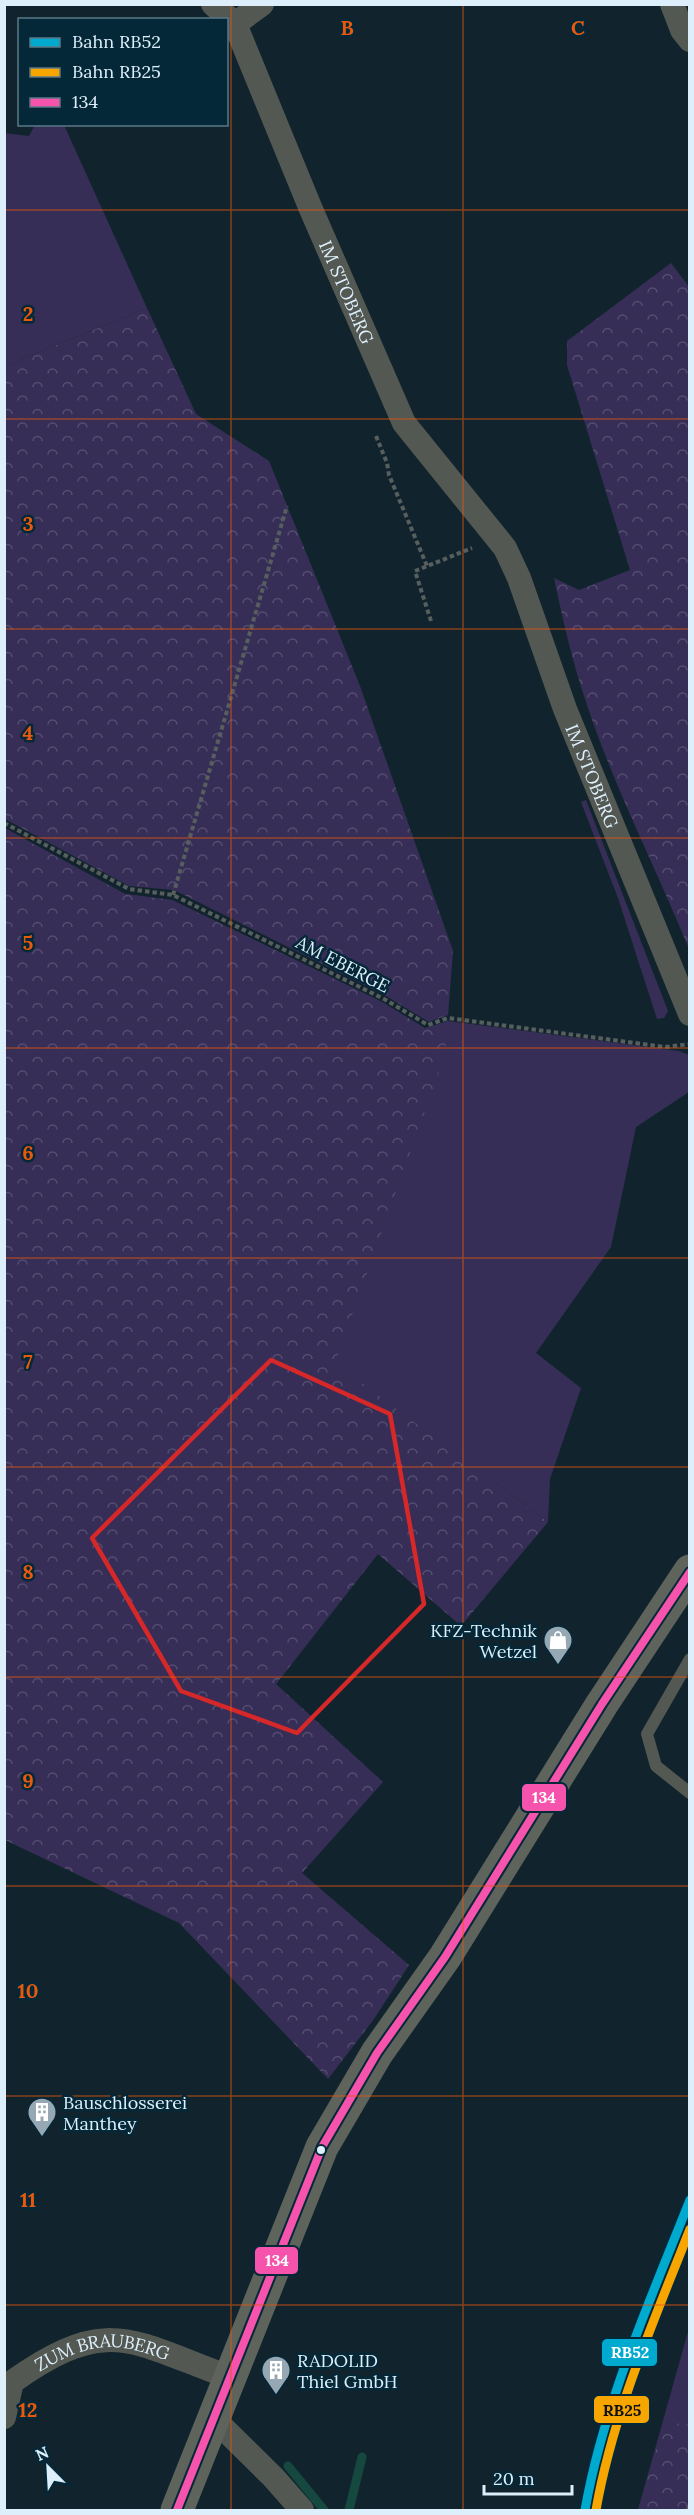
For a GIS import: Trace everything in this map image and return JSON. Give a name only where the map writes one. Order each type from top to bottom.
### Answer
[{"type":"main road","points":[[177,2511],[212,2417],[322,2147],[377,2053],[445,1957],[602,1704],[690,1571]]},
{"type":"street","name":"IM STOBERG","points":[[213,4],[235,24],[310,207],[405,423],[497,538],[519,578],[565,709],[690,1014]]},
{"type":"street","points":[[235,24],[262,4]]},
{"type":"street","points":[[672,4],[682,30],[690,40]]},
{"type":"street","name":"ZUM BRAUBERG","points":[[4,2417],[12,2382],[41,2361],[97,2340],[114,2338],[149,2345],[229,2377]]},
{"type":"street","points":[[212,2417],[273,2477],[302,2511]]},
{"type":"lane","points":[[690,1659],[647,1734],[656,1766],[690,1793]]},
{"type":"path","points":[[376,436],[387,463],[389,475],[427,566]]},
{"type":"path","points":[[173,895],[287,506]]},
{"type":"path","points":[[431,621],[415,570],[497,538]]},
{"type":"path","name":"AM EBERGE","points":[[4,823],[129,890],[173,895],[384,999],[428,1025],[448,1018],[502,1023],[665,1047],[690,1044]]},
{"type":"path","points":[[688,2511],[690,2503]]},
{"type":"highlighted area","points":[[271,1360],[390,1414],[424,1604],[297,1733],[181,1691],[92,1538]]},
{"type":"green space","points":[[34,126],[64,126],[147,308],[5,366],[4,133],[29,136]]},
{"type":"green space","points":[[671,263],[690,288],[689,949],[598,736],[573,658],[554,578],[579,590],[630,570],[567,365],[567,341]]},
{"type":"green space","points":[[147,308],[196,414],[269,461],[360,686],[453,951],[448,1015],[429,1022],[386,996],[174,890],[129,886],[5,819],[5,366]]},
{"type":"green space","points":[[586,800],[668,1011],[664,1018],[657,1019],[618,898],[581,802]]},
{"type":"green space","points":[[4,828],[125,894],[172,900],[382,1002],[425,1028],[448,1021],[445,1055],[335,1363],[548,1522],[461,1626],[378,1554],[276,1684],[383,1782],[302,1873],[409,1965],[374,2019],[328,2079],[179,1923],[5,1840]]},
{"type":"green space","points":[[5,828],[125,894],[172,900],[382,1002],[425,1029],[448,1021],[679,1051],[689,1055],[689,1092],[636,1127],[611,1247],[536,1353],[581,1388],[550,1479],[548,1522],[335,1364]]},
{"type":"green space","points":[[689,2328],[689,2510],[638,2510]]},
{"type":"green space","points":[[664,2421],[686,2425],[689,2423],[689,2510],[638,2510]]},
{"type":"waterway","points":[[349,2510],[362,2457]]},
{"type":"waterway","points":[[288,2466],[324,2510]]},
{"type":"rail line","name":"RB52","points":[[585,2510],[593,2470],[616,2392],[644,2314],[690,2200]]},
{"type":"rail line","name":"RB25","points":[[596,2510],[603,2474],[624,2403],[690,2229]]},
{"type":"transit line","name":"134","points":[[177,2510],[322,2147],[377,2053],[445,1957],[602,1704],[690,1572]]},
{"type":"place","name":"KFZ-Technik Wetzel","points":[[558,1666]]},
{"type":"place","name":"Bauschlosserei Manthey","points":[[42,2138]]},
{"type":"place","name":"RADOLID Thiel GmbH","points":[[276,2396]]}]
